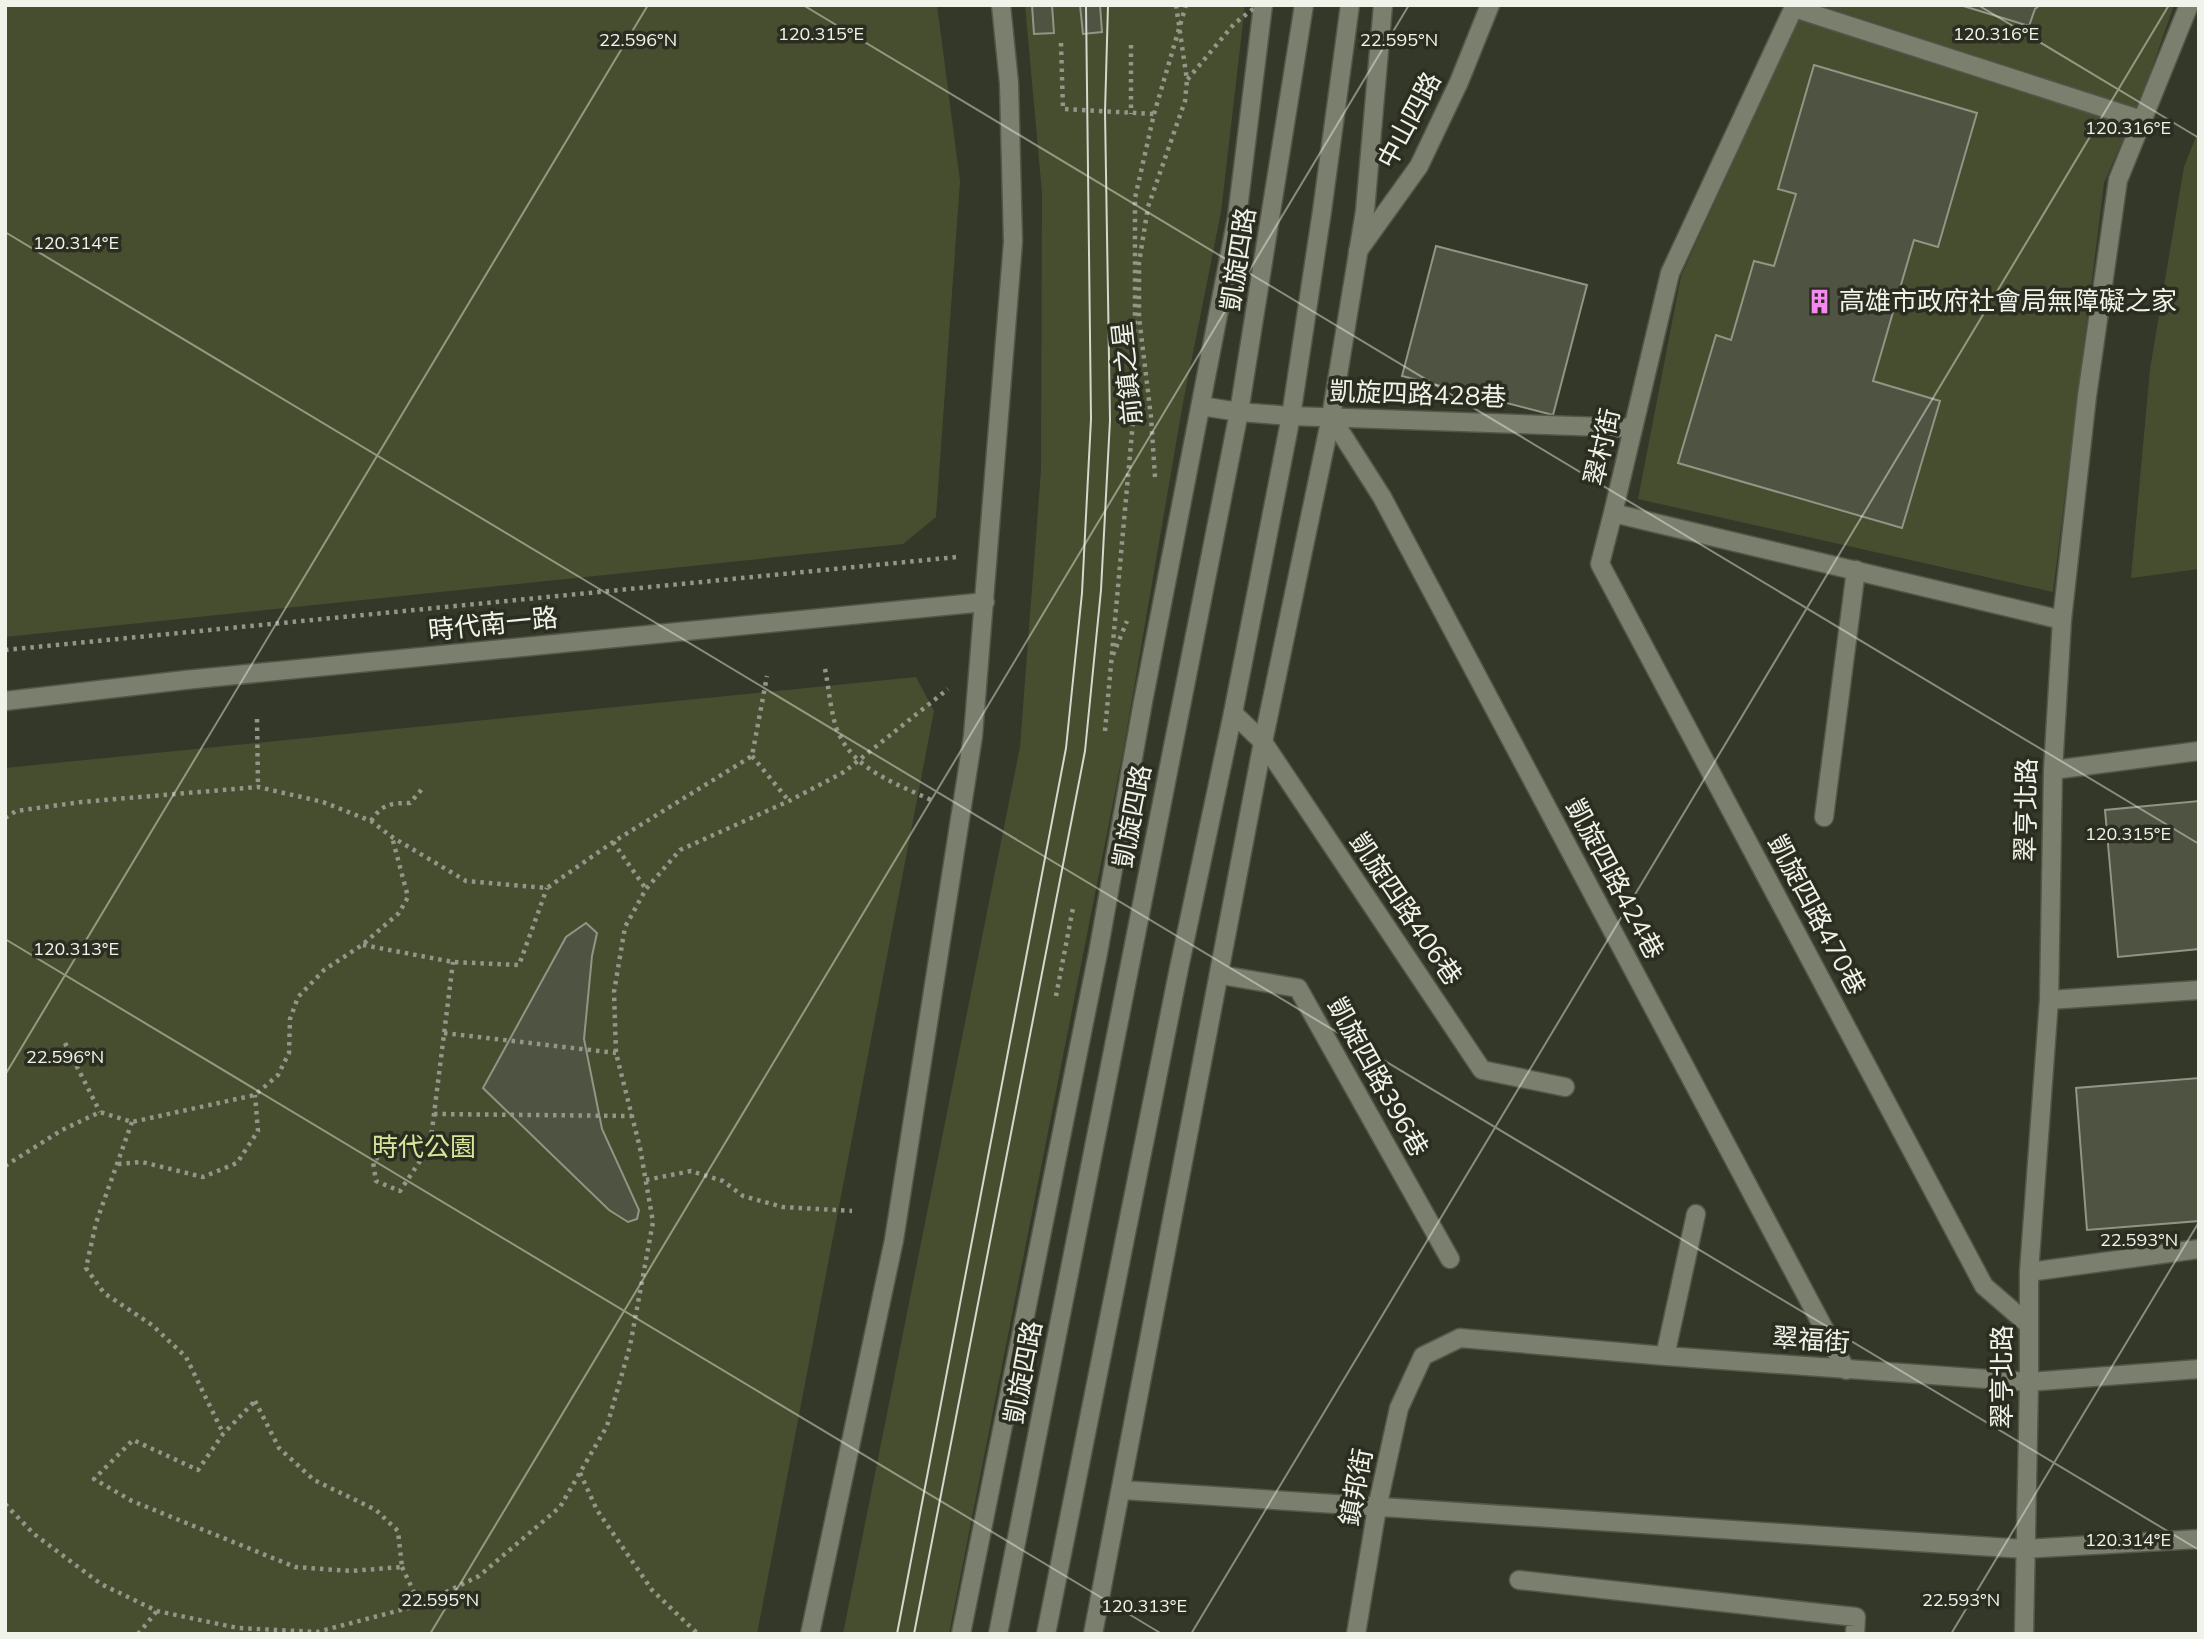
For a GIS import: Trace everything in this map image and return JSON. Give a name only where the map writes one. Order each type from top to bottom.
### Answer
[{"type":"street","points":[[810,1634],[894,1240],[973,736],[1013,242],[1009,83],[1002,5]]},
{"type":"street","name":"凱旋四路","points":[[961,1634],[1098,953],[1143,702],[1237,217],[1260,5]]},
{"type":"street","name":"凱旋四路","points":[[998,1634],[1239,412],[1304,5]]},
{"type":"street","points":[[1046,1634],[1291,416],[1350,5]]},
{"type":"street","points":[[1093,1634],[1263,742],[1331,417],[1365,211],[1383,5]]},
{"type":"street","name":"中山四路","points":[[1358,251],[1419,166],[1459,82],[1490,5]]},
{"type":"street","name":"翠亨北路","points":[[2024,1634],[2029,1272],[2049,1000],[2053,770],[2062,620],[2087,396],[2118,180],[2189,5]]},
{"type":"street","points":[[1795,7],[2142,120]]},
{"type":"street","name":"翠村街","points":[[1795,7],[1670,273],[1613,513],[2062,620]]},
{"type":"street","name":"凱旋四路428巷","points":[[1201,406],[1291,416],[1633,428]]},
{"type":"street","name":"凱旋四路424巷","points":[[1331,417],[1388,509],[1846,1370]]},
{"type":"street","name":"凱旋四路470巷","points":[[1613,513],[1600,564],[1984,1286],[2028,1324]]},
{"type":"street","points":[[1824,817],[1856,570]]},
{"type":"street","name":"時代南一路","points":[[5,701],[186,680],[985,602]]},
{"type":"street","name":"凱旋四路406巷","points":[[1233,713],[1263,742],[1482,1070],[1565,1087]]},
{"type":"street","points":[[2053,770],[2199,751]]},
{"type":"street","name":"凱旋四路396巷","points":[[1220,975],[1298,989],[1450,1259]]},
{"type":"street","points":[[2049,1000],[2199,990]]},
{"type":"street","points":[[1665,1356],[1696,1214]]},
{"type":"street","points":[[2029,1272],[2199,1250]]},
{"type":"street","name":"翠福街","points":[[1423,1356],[1460,1338],[1846,1370],[2029,1382],[2199,1369]]},
{"type":"street","name":"鎮邦街","points":[[1356,1634],[1377,1508],[1399,1408],[1423,1356]]},
{"type":"street","points":[[1122,1490],[2025,1549],[2199,1539]]},
{"type":"street","points":[[1519,1580],[1856,1617],[1855,1634]]},
{"type":"path","name":"前鎮之星","points":[[1155,487],[1152,417],[1139,317],[1139,262],[1148,207],[1185,101],[1187,80],[1176,5]]},
{"type":"path","points":[[1105,734],[1135,399],[1135,198],[1154,114],[1186,5]]},
{"type":"path","name":"前鎮之星","points":[[1187,80],[1234,24],[1260,5]]},
{"type":"path","points":[[1061,43],[1063,109],[1154,114]]},
{"type":"path","points":[[1131,45],[1131,114]]},
{"type":"path","points":[[5,650],[957,557]]},
{"type":"path","points":[[1110,660],[1130,615]]},
{"type":"path","points":[[825,669],[838,733],[857,761],[930,800]]},
{"type":"path","points":[[362,945],[453,962],[519,965],[547,888],[613,842],[752,755],[767,676]]},
{"type":"path","points":[[5,1503],[34,1534],[101,1584],[156,1611],[238,1628],[317,1632],[420,1605],[479,1576],[560,1507],[607,1426],[630,1346],[653,1222],[632,1116],[616,1053],[614,992],[625,927],[646,889],[680,850],[789,801],[844,772],[952,686]]},
{"type":"path","points":[[257,719],[258,787]]},
{"type":"path","points":[[752,755],[789,801]]},
{"type":"path","points":[[5,818],[16,811],[55,806],[258,787],[323,802],[371,821],[392,837],[466,881],[547,888]]},
{"type":"path","points":[[371,821],[378,810],[388,803],[410,803],[422,789]]},
{"type":"path","points":[[5,1166],[62,1130],[100,1112],[132,1122],[256,1095],[278,1075],[289,1053],[290,1019],[298,997],[324,970],[362,945],[399,913],[408,897],[392,837]]},
{"type":"path","points":[[613,842],[646,889]]},
{"type":"path","points":[[1054,1007],[1075,897]]},
{"type":"path","points":[[384,1151],[373,1162],[376,1181],[400,1191],[430,1146],[453,962]]},
{"type":"path","points":[[444,1033],[616,1053]]},
{"type":"path","points":[[65,1043],[100,1112]]},
{"type":"path","points":[[118,1164],[142,1162],[202,1177],[237,1163],[258,1132],[256,1095]]},
{"type":"path","points":[[435,1114],[632,1116]]},
{"type":"path","points":[[132,1122],[96,1223],[86,1268],[104,1293],[152,1325],[186,1357],[223,1434]]},
{"type":"path","points":[[646,1180],[691,1171],[723,1181],[743,1196],[783,1207],[852,1212]]},
{"type":"path","points":[[402,1567],[351,1571],[295,1567],[132,1501],[94,1479],[133,1440],[198,1470],[223,1434],[255,1401],[279,1448],[314,1480],[376,1510],[398,1531],[402,1567],[420,1605]]},
{"type":"path","points":[[580,1473],[597,1510],[652,1590],[698,1634]]},
{"type":"path","points":[[138,1634],[156,1611]]},
{"type":"green space","points":[[5,5],[937,5],[960,181],[936,517],[903,544],[5,637]]},
{"type":"green space","points":[[1025,5],[1245,5],[1221,212],[1183,403],[1123,752],[949,1634],[843,1634],[1020,747],[1041,470],[1042,193]]},
{"type":"green space","points":[[1819,5],[2174,5],[2138,108]]},
{"type":"green space","points":[[1799,17],[2130,124],[2104,183],[2053,592],[1638,499],[1681,276]]},
{"type":"green space","points":[[2199,129],[2199,569],[2131,578],[2150,369],[2184,167]]},
{"type":"green space","name":"時代公園","points":[[916,677],[934,711],[757,1634],[5,1634],[5,768]]},
{"type":"building","points":[[1032,5],[1052,5],[1054,33],[1034,34]]},
{"type":"building","points":[[1080,5],[1100,5],[1102,32],[1083,34]]},
{"type":"building","points":[[1960,5],[2040,5],[2035,9],[2029,26]]},
{"type":"building","name":"高雄市政府社會局無障礙之家","points":[[1814,65],[1977,113],[1938,247],[1914,240],[1873,381],[1940,401],[1902,528],[1678,463],[1716,335],[1731,340],[1754,261],[1774,266],[1796,194],[1778,189]]},
{"type":"building","points":[[1436,246],[1587,285],[1553,415],[1402,376]]},
{"type":"building","points":[[2199,801],[2199,949],[2118,957],[2105,810]]},
{"type":"building","points":[[586,923],[597,933],[592,956],[584,1039],[602,1129],[639,1210],[637,1219],[628,1222],[609,1210],[483,1088],[566,937]]},
{"type":"building","points":[[2199,1078],[2199,1221],[2087,1230],[2076,1088]]},
{"type":"tram line","points":[[897,1634],[1066,748],[1082,593],[1091,419],[1086,5]]},
{"type":"tram line","points":[[914,1634],[1085,751],[1101,590],[1110,420],[1105,112],[1108,5]]},
{"type":"place","name":"高雄市政府社會局無障礙之家","points":[[1819,301]]}]
